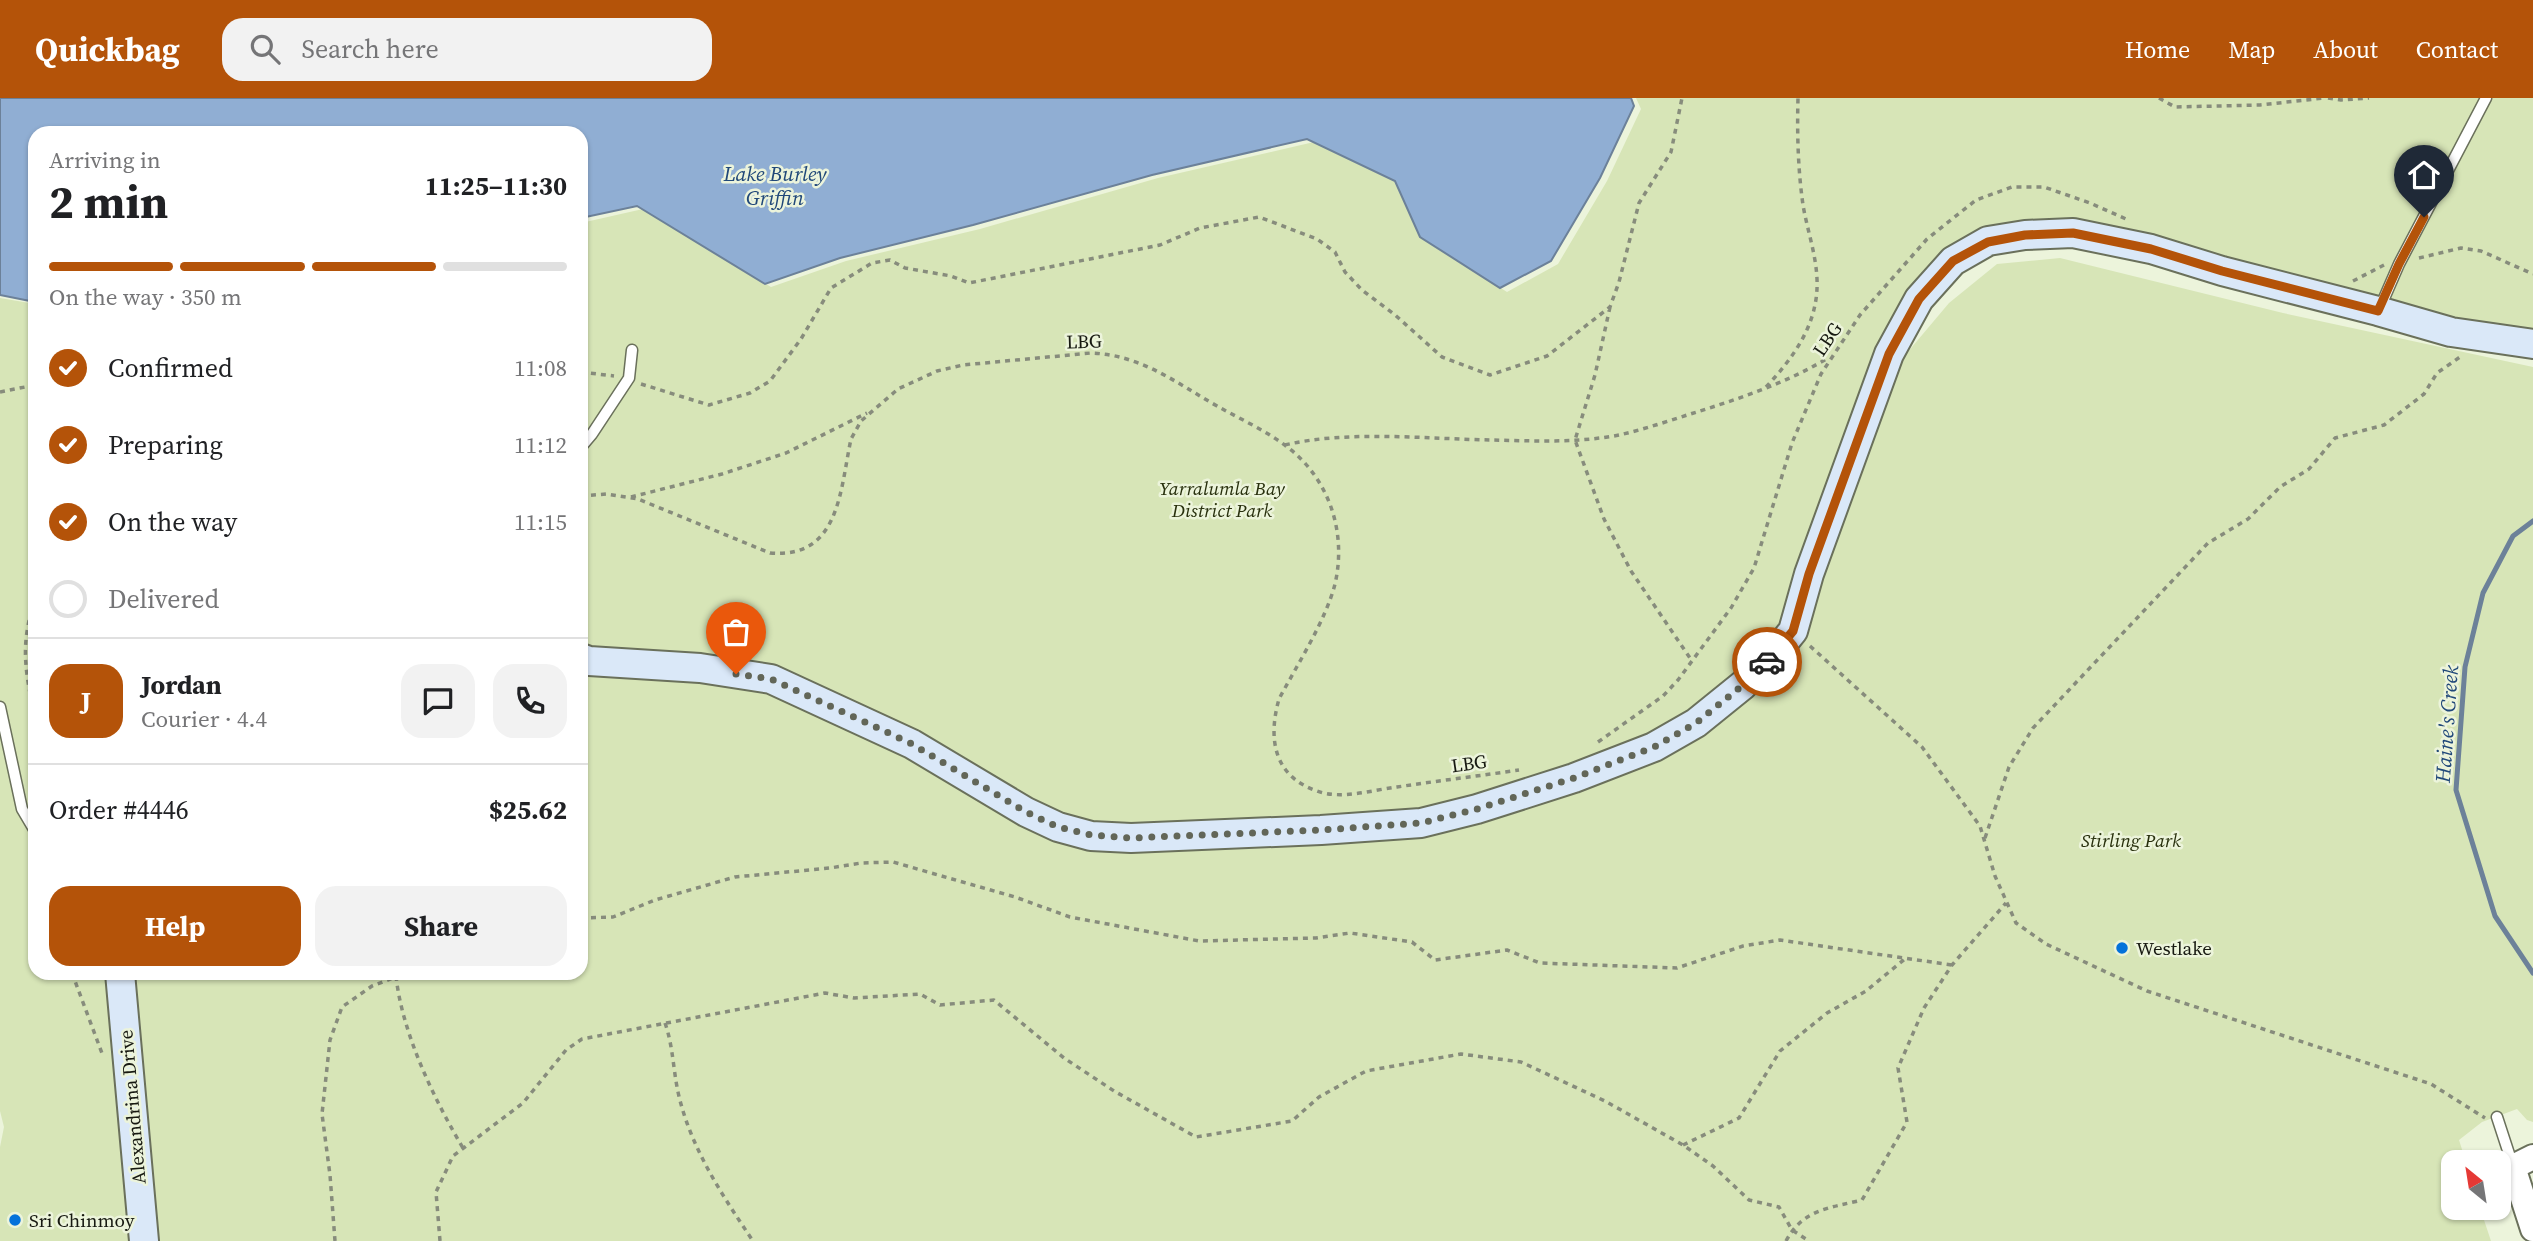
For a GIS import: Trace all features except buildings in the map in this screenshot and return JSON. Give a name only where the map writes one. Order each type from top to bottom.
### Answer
[{"type":"main road","points":[[588,661],[700,668],[771,679],[912,744],[1026,812],[1058,827],[1091,835],[1131,838],[1421,823],[1477,809],[1574,778],[1654,747],[1696,723],[1771,658],[1793,631],[1809,574],[1889,354],[1919,299],[1953,261],[1988,242],[2025,235],[2073,233],[2151,249],[2222,271],[2451,332],[2533,344]]},
{"type":"main road","name":"Alexandrina Drive","points":[[121,980],[144,1241]]},
{"type":"street","points":[[2523,1162],[2533,1229]]},
{"type":"lane","points":[[2378,311],[2399,264],[2486,98]]},
{"type":"lane","points":[[588,439],[629,378],[632,350]]},
{"type":"lane","points":[[0,707],[22,809],[28,819]]},
{"type":"lane","points":[[2497,1118],[2523,1162]]},
{"type":"path","points":[[1682,98],[1671,152],[1639,203],[1610,307],[1595,375],[1575,440],[1604,519],[1631,570],[1692,661]]},
{"type":"path","points":[[1765,389],[1785,368],[1802,344],[1816,297],[1817,278],[1801,179],[1797,132],[1798,98]]},
{"type":"path","points":[[2159,98],[2175,107],[2369,98]]},
{"type":"path","name":"LBG","points":[[1589,748],[1644,712],[1662,696],[1731,608],[1754,568],[1792,443],[1821,373],[1860,315],[1927,239],[1976,200],[2012,187],[2045,187],[2134,222]]},
{"type":"path","points":[[588,373],[629,378],[648,387],[709,405],[750,393],[770,381],[801,339],[831,288],[872,263],[890,260],[905,268],[951,276],[969,283],[1160,245],[1200,228],[1259,217],[1317,239],[1335,252],[1345,272],[1362,290],[1394,314],[1442,357],[1490,374],[1547,356],[1610,307]]},
{"type":"path","points":[[2349,283],[2384,265],[2399,264],[2461,248],[2481,251],[2533,274]]},
{"type":"path","points":[[1984,840],[2009,767],[2034,728],[2208,543],[2248,519],[2280,487],[2309,469],[2334,438],[2384,425],[2424,394],[2437,373],[2486,337]]},
{"type":"path","name":"LBG","points":[[588,495],[606,494],[629,497],[769,553],[787,555],[810,548],[827,530],[837,506],[851,439],[861,421],[898,389],[937,371],[976,364],[1091,353],[1139,361],[1285,445],[1309,468],[1329,500],[1336,522],[1338,565],[1335,586],[1326,610],[1277,706],[1273,744],[1282,764],[1296,780],[1318,792],[1337,793],[1526,769]]},
{"type":"path","points":[[1285,445],[1303,441],[1359,438],[1575,440],[1618,435],[1765,389],[1831,356]]},
{"type":"path","points":[[0,392],[28,387]]},
{"type":"path","points":[[629,497],[722,474],[786,453],[872,411]]},
{"type":"path","points":[[28,630],[24,646],[28,685]]},
{"type":"path","points":[[1793,631],[1922,747],[1980,826],[2015,923],[2046,944],[2147,991],[2431,1084],[2484,1118],[2497,1118]]},
{"type":"path","points":[[588,918],[613,917],[655,900],[735,877],[893,862],[1015,897],[1070,917],[1199,941],[1316,937],[1350,933],[1412,942],[1435,960],[1507,950],[1540,963],[1677,968],[1742,946],[1780,940],[1952,965]]},
{"type":"path","points":[[1786,1241],[1792,1230],[1811,1213],[1862,1200],[1908,1122],[1898,1068],[1924,1008],[1952,965],[2006,903]]},
{"type":"path","points":[[1683,1145],[1739,1118],[1780,1051],[1827,1013],[1866,992],[1906,958]]},
{"type":"path","points":[[335,1241],[322,1114],[330,1041],[342,1007],[372,986],[386,980]]},
{"type":"path","points":[[396,980],[399,1004],[439,1108],[463,1148]]},
{"type":"path","points":[[440,1241],[436,1192],[453,1156],[523,1103],[566,1050],[582,1039],[825,993],[854,998],[920,994],[940,1005],[994,1000],[1064,1058],[1114,1091],[1196,1137],[1292,1121],[1319,1097],[1366,1071],[1461,1054],[1521,1062],[1605,1101],[1683,1145],[1713,1167],[1749,1200],[1779,1207],[1792,1230],[1809,1241]]},
{"type":"path","points":[[665,1023],[672,1044],[678,1092],[693,1140],[723,1196],[753,1241]]},
{"type":"green space","name":"Yarralumla Bay District Park","points":[[1636,98],[2533,98],[2533,335],[2026,226],[1919,290],[1788,618],[1744,676],[1654,738],[1422,814],[1131,829],[1058,818],[771,670],[740,660],[701,660],[588,647],[588,221],[643,209],[771,287],[846,261],[980,229],[1158,178],[1314,142],[1402,184],[1427,241],[1507,292],[1558,264],[1607,181],[1641,109]]},
{"type":"green space","name":"Stirling Park","points":[[2060,258],[2283,313],[2533,367],[2533,1122],[2527,1120],[2517,1109],[2482,1122],[2459,1140],[2462,1150],[2441,1150],[2441,1220],[2484,1220],[2491,1241],[153,1241],[134,980],[588,980],[588,667],[762,684],[1070,836],[1364,831],[1641,759],[1791,629],[1885,379],[1949,303],[1997,264]]},
{"type":"green space","points":[[0,298],[28,303],[28,980],[122,980],[145,1241],[0,1241],[0,1147],[4,1127],[0,1111]]},
{"type":"water","name":"Lake Burley Griffin","points":[[0,98],[1631,98],[1634,106],[1600,178],[1551,261],[1500,288],[1420,237],[1395,181],[1307,139],[1152,175],[973,225],[840,258],[765,284],[637,206],[588,216],[588,126],[28,126],[28,301],[0,295]]},
{"type":"waterway","name":"Haine's Creek","points":[[2533,521],[2513,536],[2483,593],[2465,667],[2456,790],[2495,916],[2533,973]]},
{"type":"way so far","points":[[736,674],[771,679],[829,704],[912,744],[1026,812],[1058,827],[1091,835],[1131,838],[1421,823],[1477,809],[1574,778],[1654,747],[1696,723],[1767,662]]},
{"type":"place","name":"Westlake","points":[[2122,948]]},
{"type":"place","name":"Sri Chinmoy","points":[[15,1220]]},
{"type":"route","points":[[1767,662],[1793,631],[1809,574],[1889,354],[1919,299],[1953,261],[1988,242],[2025,235],[2073,233],[2151,249],[2222,271],[2378,311],[2424,217]]}]
